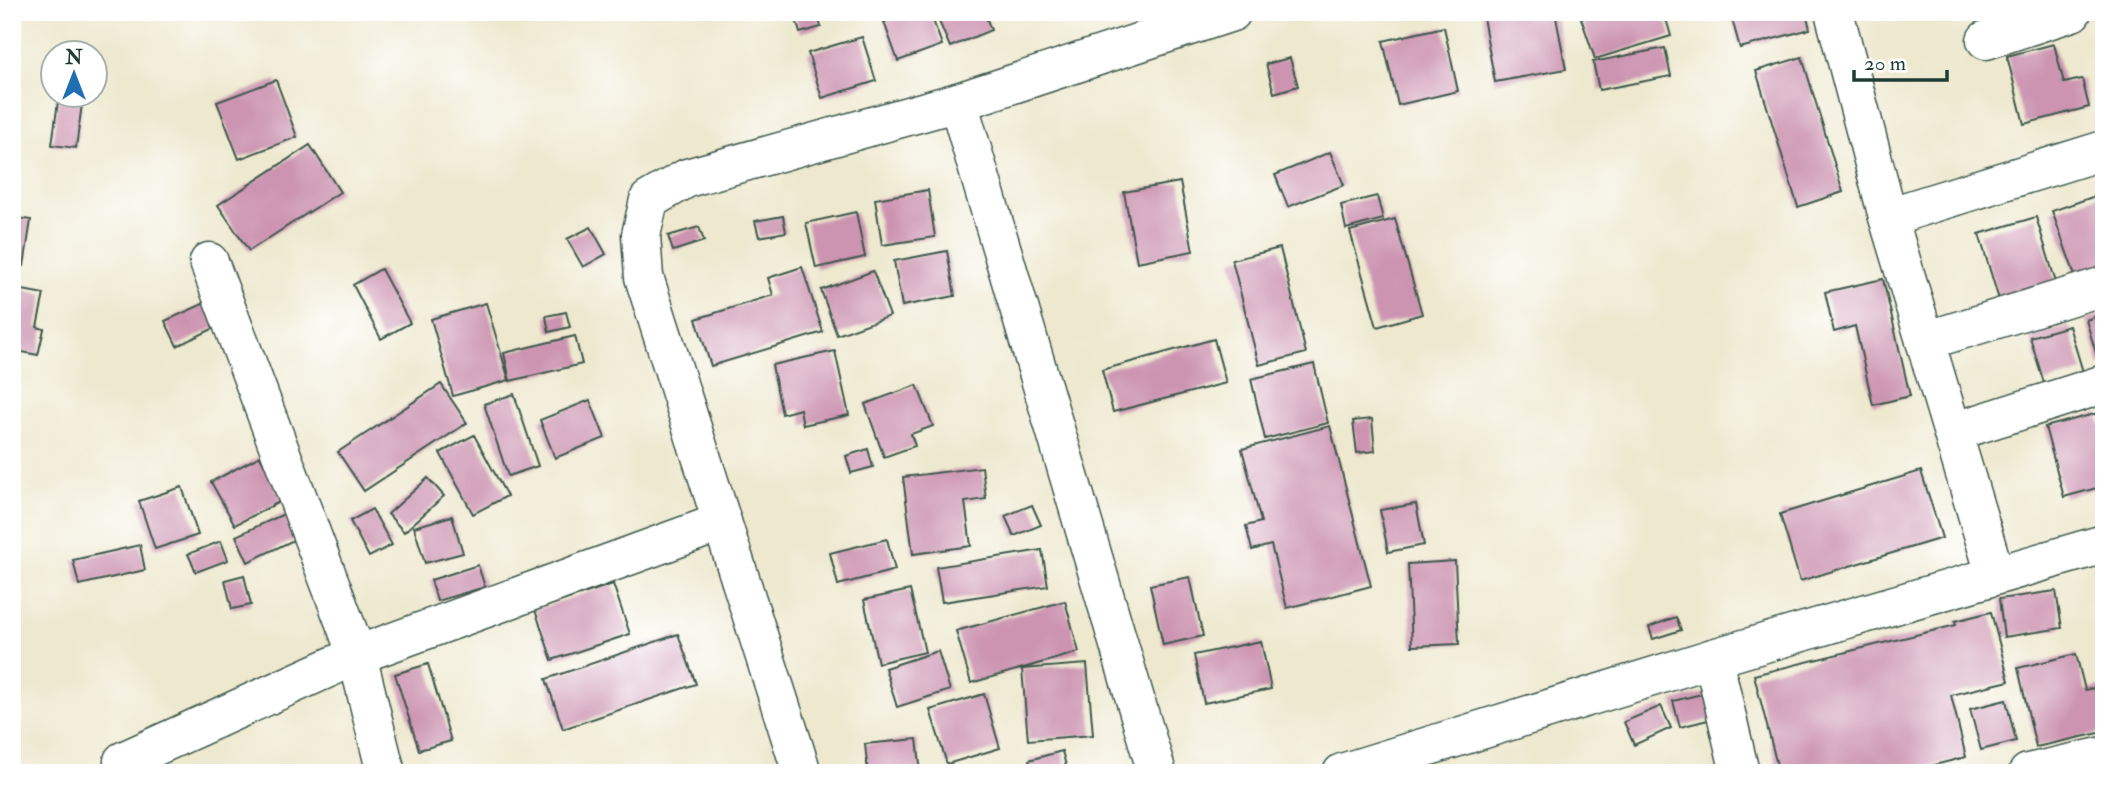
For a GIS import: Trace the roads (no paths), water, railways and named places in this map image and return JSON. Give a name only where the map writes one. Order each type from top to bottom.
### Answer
[{"type":"street","points":[[802,773],[644,276],[641,235],[649,200],[687,178],[958,102],[1232,12]]},
{"type":"street","points":[[1834,12],[1888,217],[1995,574]]},
{"type":"street","points":[[1986,40],[2072,12]]},
{"type":"street","points":[[958,102],[1157,773]]},
{"type":"street","points":[[1888,217],[2104,150]]},
{"type":"street","points":[[209,262],[357,655],[386,773]]},
{"type":"street","points":[[1925,341],[2104,286]]},
{"type":"street","points":[[1953,432],[2104,384]]},
{"type":"street","points":[[123,761],[357,655],[722,522]]},
{"type":"street","points":[[1342,773],[1713,658],[2104,544]]},
{"type":"street","points":[[1713,658],[1740,773]]},
{"type":"street","points":[[2028,773],[2104,756]]}]
